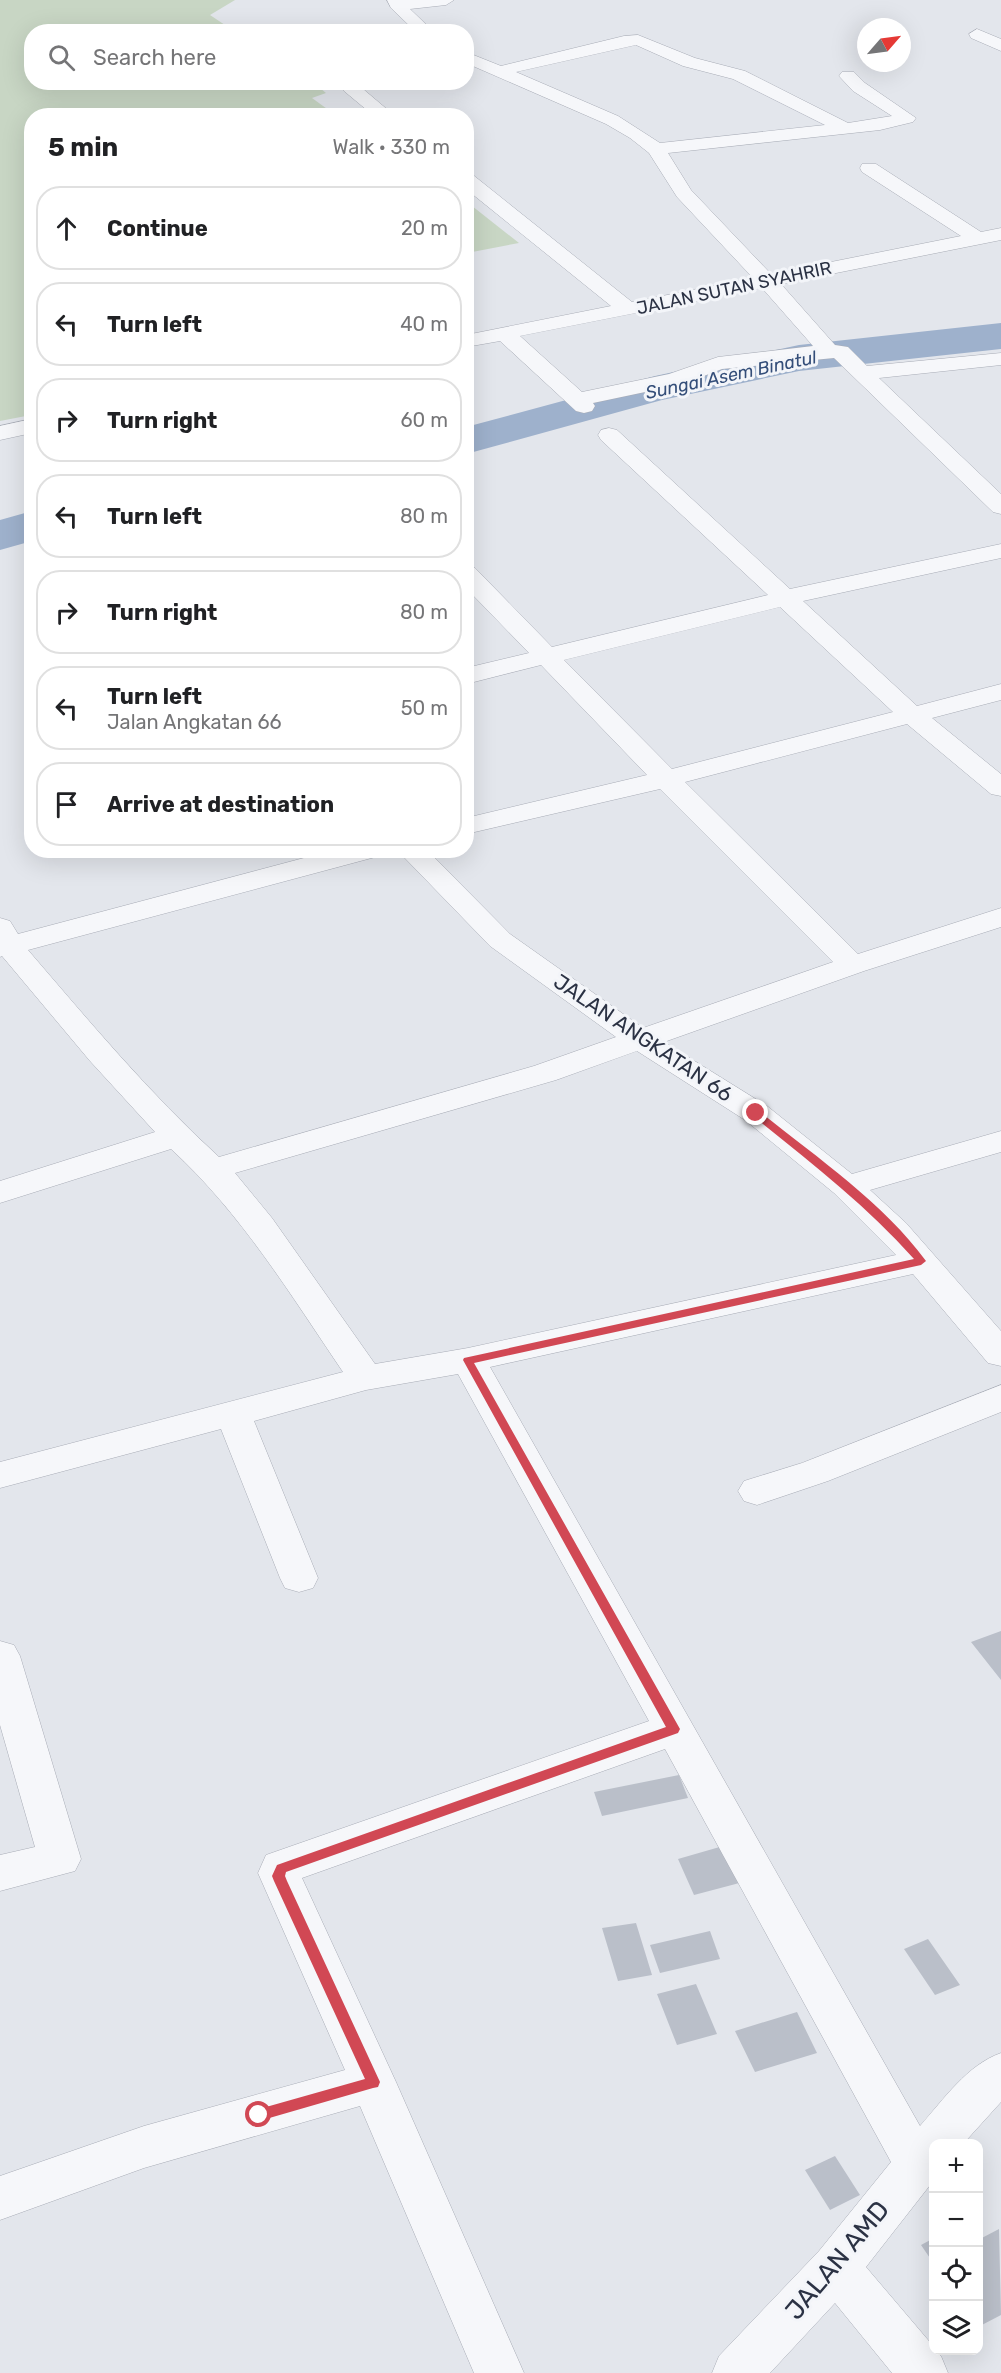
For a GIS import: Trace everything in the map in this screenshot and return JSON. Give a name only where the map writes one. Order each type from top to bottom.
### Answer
[{"type":"street","points":[[396,2],[446,0]]},
{"type":"street","points":[[396,2],[418,24]]},
{"type":"street","points":[[977,34],[1001,46]]},
{"type":"street","points":[[500,71],[638,40],[689,62],[739,75],[846,129]]},
{"type":"street","points":[[474,60],[612,120],[656,149],[684,193],[834,351],[1001,507]]},
{"type":"street","points":[[656,149],[896,123],[907,118],[859,87],[848,76]]},
{"type":"street","points":[[354,90],[376,108]]},
{"type":"street","points":[[868,168],[977,238]]},
{"type":"street","points":[[474,185],[628,309]]},
{"type":"street","name":"JALAN SUTAN SYAHRIR","points":[[474,339],[1001,234]]},
{"type":"street","points":[[504,333],[581,403],[675,379],[718,363],[834,351]]},
{"type":"street","points":[[859,372],[1001,359]]},
{"type":"street","points":[[0,433],[24,428]]},
{"type":"street","points":[[609,435],[913,716],[1001,788]]},
{"type":"street","points":[[474,674],[785,598],[1001,551]]},
{"type":"street","points":[[474,581],[666,779],[853,965]]},
{"type":"street","points":[[474,824],[666,779],[1001,692]]},
{"type":"street","points":[[336,858],[3,940],[101,1054],[177,1136],[213,1169],[260,1226],[366,1378]]},
{"type":"street","name":"JALAN ANGKATAN 66","points":[[419,858],[500,940],[640,1040],[756,1113],[846,1186],[894,1231],[1001,1354]]},
{"type":"street","points":[[213,1169],[545,1073],[853,965],[1001,916]]},
{"type":"street","points":[[0,1192],[177,1136]]},
{"type":"street","points":[[846,1186],[1001,1141]]},
{"type":"street","points":[[0,1475],[366,1378],[468,1360],[921,1261]]},
{"type":"street","points":[[468,1360],[674,1729],[928,2150]]},
{"type":"street","points":[[757,1491],[815,1472],[1001,1398]]},
{"type":"street","points":[[232,1413],[299,1578]]},
{"type":"street","points":[[0,1656],[60,1859],[0,1874]]},
{"type":"street","points":[[499,2373],[373,2082],[278,1876],[281,1868],[674,1729]]},
{"type":"street","name":"JALAN AMD","points":[[737,2373],[836,2267],[928,2150],[973,2098],[1001,2073]]},
{"type":"street","points":[[0,2198],[144,2147],[373,2082]]},
{"type":"street","points":[[836,2267],[923,2373]]},
{"type":"green space","points":[[0,0],[235,0],[210,15],[224,24],[24,24],[24,90],[322,90],[326,93],[312,98],[326,108],[24,108],[24,416],[0,421]]},
{"type":"green space","points":[[474,208],[519,243],[474,252]]},
{"type":"building","points":[[1001,1631],[1001,1680],[971,1642]]},
{"type":"building","points":[[679,1775],[688,1798],[602,1816],[594,1792]]},
{"type":"building","points":[[730,1844],[747,1881],[694,1895],[678,1859]]},
{"type":"building","points":[[636,1923],[652,1975],[618,1981],[602,1928]]},
{"type":"building","points":[[710,1931],[720,1959],[660,1973],[650,1945]]},
{"type":"building","points":[[928,1939],[960,1985],[935,1995],[904,1949]]},
{"type":"building","points":[[696,1984],[717,2034],[677,2045],[657,1994]]},
{"type":"building","points":[[797,2012],[817,2053],[755,2072],[735,2031]]},
{"type":"building","points":[[835,2156],[860,2195],[830,2210],[805,2170]]},
{"type":"building","points":[[999,2229],[1001,2315],[983,2324],[983,2247],[983,2237]]},
{"type":"building","points":[[929,2241],[929,2257],[921,2245]]},
{"type":"waterway","name":"Sungai Asem Binatul","points":[[474,439],[655,389],[799,358],[1001,336]]},
{"type":"waterway","name":"Sungai Asem Binatul","points":[[0,536],[24,528]]},
{"type":"route","points":[[259,2115],[373,2082],[278,1876],[281,1868],[674,1729],[468,1360],[921,1261],[894,1231],[846,1186],[756,1113]]}]
